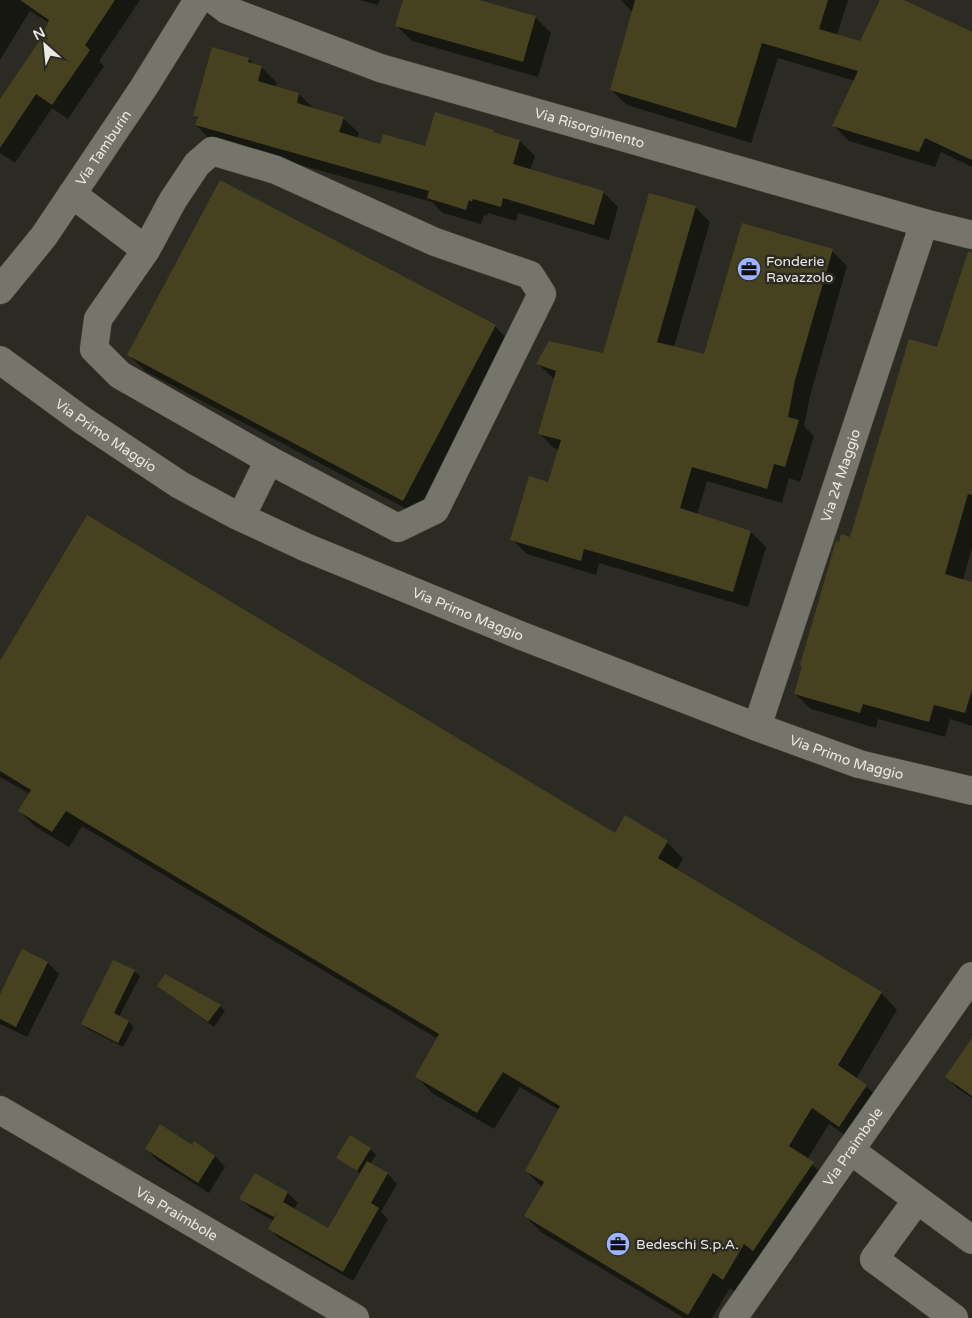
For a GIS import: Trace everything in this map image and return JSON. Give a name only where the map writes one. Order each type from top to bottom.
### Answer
[{"type":"street","name":"Via Tamburin","points":[[0,290],[44,236],[144,87],[198,0]]},
{"type":"street","name":"Via Risorgimento","points":[[214,0],[227,10],[380,68],[972,235]]},
{"type":"street","points":[[212,151],[276,170],[435,242],[530,275],[542,294],[435,510],[398,528],[270,460],[120,375],[94,349],[98,319],[146,250],[173,200],[197,164],[212,151]]},
{"type":"street","points":[[72,194],[146,250]]},
{"type":"street","name":"Via 24 Maggio","points":[[757,727],[924,223]]},
{"type":"street","name":"Via Primo Maggio","points":[[0,360],[82,420],[180,485],[241,517],[305,547],[522,636],[757,727],[859,764],[972,791]]},
{"type":"street","points":[[241,517],[270,460]]},
{"type":"street","name":"Via Praimbole","points":[[732,1318],[972,976]]},
{"type":"street","name":"Via Praimbole","points":[[0,1110],[315,1309],[354,1318]]},
{"type":"street","points":[[850,1150],[972,1240]]},
{"type":"street","points":[[917,1200],[874,1259],[954,1318]]},
{"type":"building","points":[[20,0],[115,0],[85,45],[90,50],[52,105],[36,94],[0,148],[0,99],[42,37],[49,20]]},
{"type":"building","points":[[403,0],[479,0],[536,16],[523,62],[395,26]]},
{"type":"building","points":[[635,0],[828,0],[819,29],[860,41],[880,0],[904,0],[972,32],[972,160],[925,138],[919,152],[832,126],[858,71],[762,43],[736,128],[610,90]]},
{"type":"building","points":[[212,47],[249,58],[248,62],[262,66],[258,81],[299,93],[297,103],[344,117],[339,132],[380,144],[383,134],[425,146],[435,112],[520,140],[513,164],[604,191],[594,225],[503,198],[501,207],[473,199],[472,202],[469,200],[466,210],[427,198],[429,191],[195,125],[198,117],[193,116]]},
{"type":"building","points":[[220,180],[496,325],[403,501],[127,355]]},
{"type":"building","points":[[649,193],[696,206],[657,342],[704,354],[742,223],[833,249],[795,380],[788,417],[799,420],[785,467],[774,464],[767,489],[692,467],[680,508],[751,531],[733,592],[584,549],[581,561],[510,540],[529,476],[548,482],[561,440],[538,434],[556,371],[536,364],[549,341],[603,353]]},
{"type":"building","points":[[968,252],[972,252],[972,495],[968,494],[945,574],[972,582],[972,690],[965,713],[934,705],[929,722],[863,704],[860,713],[794,694],[802,666],[800,665],[836,541],[839,542],[841,534],[850,537],[909,339],[937,347]]},
{"type":"building","points":[[87,515],[615,833],[625,815],[668,841],[658,858],[882,992],[838,1065],[867,1085],[839,1127],[812,1108],[789,1146],[814,1162],[753,1251],[744,1244],[723,1280],[713,1273],[688,1315],[524,1216],[544,1182],[525,1171],[560,1106],[503,1072],[477,1113],[415,1077],[439,1034],[66,811],[52,832],[18,811],[31,790],[0,771],[0,661]]},
{"type":"building","points":[[22,949],[48,962],[16,1027],[0,1019],[0,994]]},
{"type":"building","points":[[113,960],[135,970],[114,1013],[129,1021],[118,1043],[81,1024]]},
{"type":"building","points":[[165,974],[221,1005],[208,1022],[157,986]]},
{"type":"building","points":[[972,1038],[972,1096],[945,1077]]},
{"type":"building","points":[[160,1124],[192,1145],[194,1141],[215,1156],[198,1183],[145,1149]]},
{"type":"building","points":[[350,1135],[371,1148],[357,1171],[336,1158]]},
{"type":"building","points":[[367,1161],[388,1173],[371,1203],[379,1208],[343,1272],[268,1229],[279,1209],[274,1217],[239,1199],[255,1173],[288,1192],[283,1202],[328,1228]]},
{"type":"place","name":"Fonderie Ravazzolo","points":[[749,269]]},
{"type":"place","name":"Bedeschi S.p.A.","points":[[618,1244]]}]
